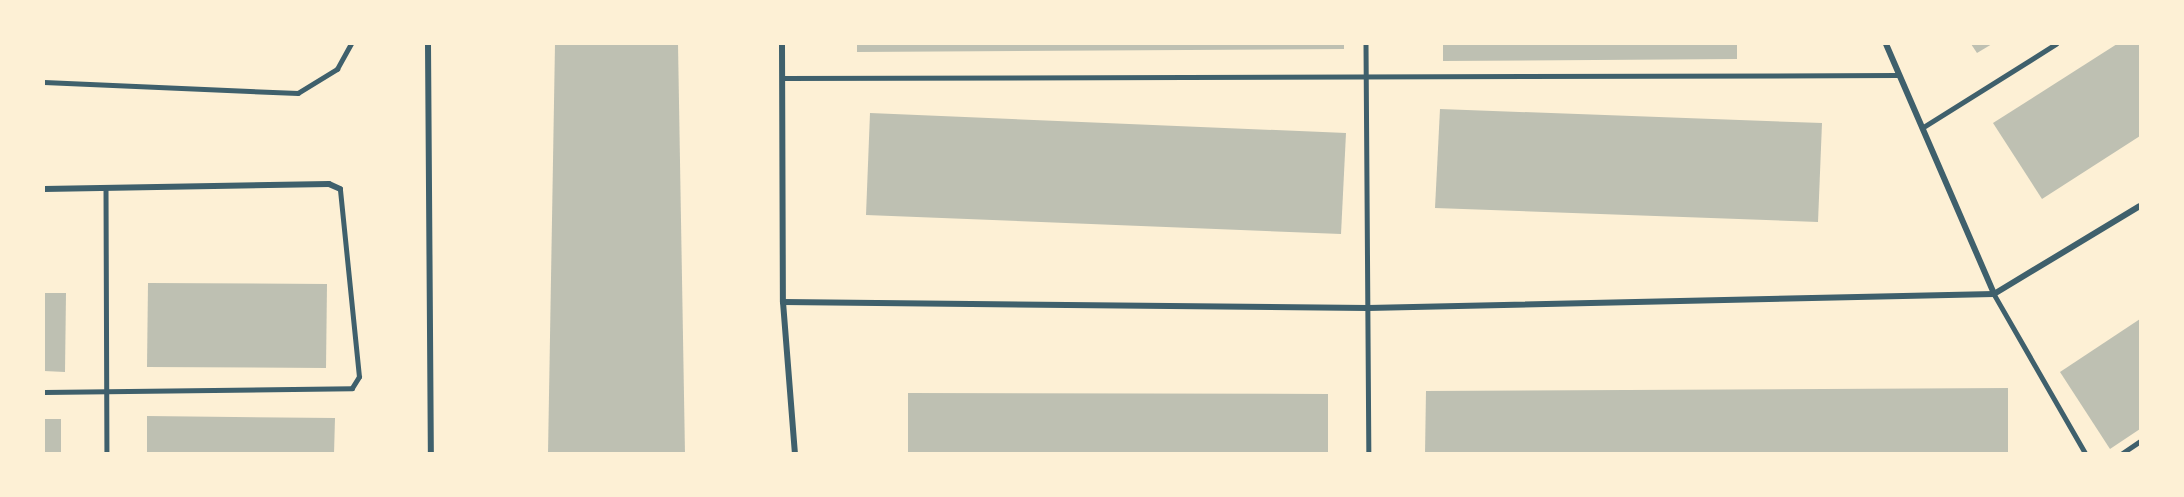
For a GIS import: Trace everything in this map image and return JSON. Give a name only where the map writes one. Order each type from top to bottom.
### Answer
[{"type":"street","points":[[428,44],[431,453]]},
{"type":"street","points":[[782,44],[784,78],[783,302],[795,453]]},
{"type":"street","points":[[1886,44],[1897,75],[1994,294]]},
{"type":"street","points":[[44,189],[329,184],[340,189]]},
{"type":"street","points":[[783,302],[1368,308],[1994,294],[2140,206]]},
{"type":"lane","points":[[44,82],[298,93],[337,69],[351,44]]},
{"type":"lane","points":[[1366,44],[1369,453]]},
{"type":"lane","points":[[1922,128],[2056,44]]},
{"type":"lane","points":[[784,78],[1897,75]]},
{"type":"lane","points":[[106,187],[107,453]]},
{"type":"lane","points":[[44,392],[352,388],[359,377],[340,189]]},
{"type":"lane","points":[[1994,294],[2086,453]]},
{"type":"lane","points":[[2121,453],[2140,441]]},
{"type":"building","points":[[555,44],[678,44],[685,454],[548,454]]},
{"type":"building","points":[[857,44],[1344,44],[1344,49],[857,52]]},
{"type":"building","points":[[1443,44],[1737,44],[1737,59],[1443,61]]},
{"type":"building","points":[[1971,44],[1992,44],[1977,53]]},
{"type":"building","points":[[2117,44],[2140,44],[2140,136],[2042,199],[1993,123]]},
{"type":"building","points":[[1440,109],[1822,123],[1818,222],[1435,208]]},
{"type":"building","points":[[870,113],[1346,133],[1341,234],[866,215]]},
{"type":"building","points":[[148,283],[327,284],[326,368],[147,367]]},
{"type":"building","points":[[44,293],[66,293],[65,372],[44,371]]},
{"type":"building","points":[[2140,319],[2140,429],[2110,449],[2060,372]]},
{"type":"building","points":[[2008,388],[2008,454],[1425,454],[1426,391]]},
{"type":"building","points":[[908,393],[1328,394],[1328,454],[908,454]]},
{"type":"building","points":[[147,416],[335,418],[334,454],[147,454]]},
{"type":"building","points":[[44,419],[61,419],[61,454],[44,454]]}]
